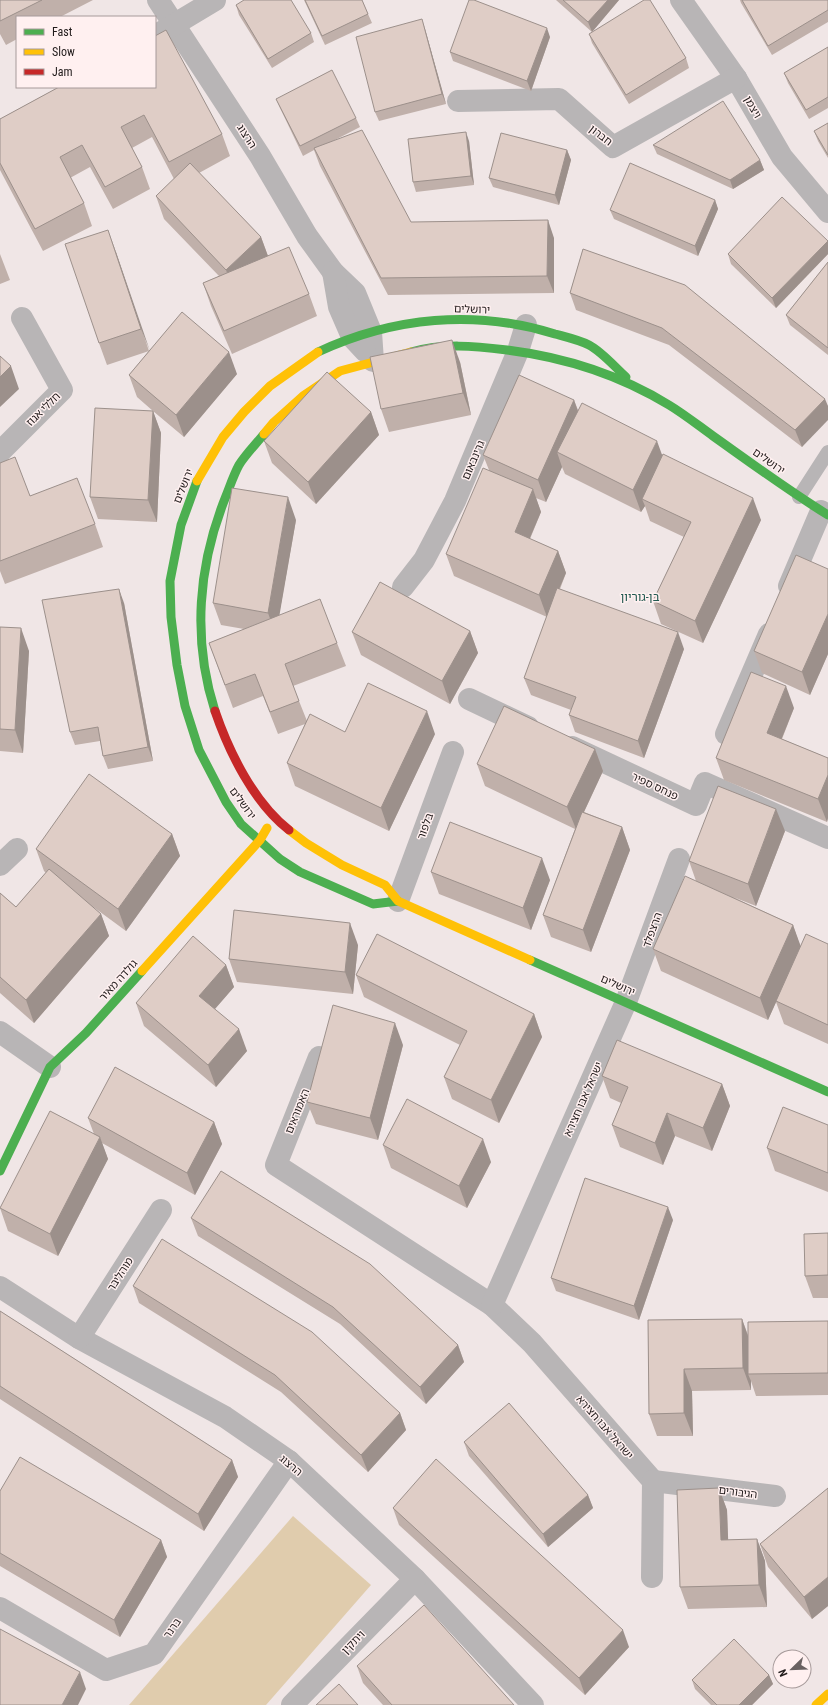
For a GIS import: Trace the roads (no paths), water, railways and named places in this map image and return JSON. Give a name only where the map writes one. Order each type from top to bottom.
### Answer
[{"type":"street","name":"הרצוג","points":[[158,0],[260,156],[307,236],[333,272],[355,293],[362,335],[373,361]]},
{"type":"street","points":[[156,35],[215,0]]},
{"type":"street","name":"ויצמן","points":[[681,0],[736,78],[782,157],[828,212]]},
{"type":"street","name":"חברון","points":[[458,101],[559,99],[613,147],[736,78]]},
{"type":"street","name":"חללי אגוז","points":[[0,452],[62,390],[22,318]]},
{"type":"street","name":"ירושלים","points":[[398,901],[373,904],[300,872],[280,859],[241,824],[226,802],[199,750],[185,706],[177,665],[171,617],[170,581],[181,525],[198,477],[223,437],[244,412],[270,386],[318,352],[362,335],[400,324],[428,320],[491,321],[526,325],[590,345],[637,388]]},
{"type":"street","name":"גרינבאום","points":[[403,587],[424,560],[456,501],[518,352],[526,325]]},
{"type":"street","name":"ירושלים","points":[[825,513],[799,497],[669,405],[637,388],[594,370],[538,354],[474,346],[425,348],[340,371],[302,396],[274,422],[239,465],[217,519],[204,569],[200,607],[204,663],[210,695],[222,735],[251,786],[274,818],[306,843],[342,865],[385,885],[398,901],[828,1092]]},
{"type":"street","points":[[726,734],[778,612],[825,513]]},
{"type":"street","name":"פנחס ספיר","points":[[470,699],[696,805],[705,783],[828,838]]},
{"type":"street","name":"בלפור","points":[[398,901],[453,752]]},
{"type":"street","name":"גולדה מאיר","points":[[0,1171],[50,1067],[86,1033],[260,840],[274,818]]},
{"type":"street","points":[[0,865],[17,849]]},
{"type":"street","name":"הרצפלד","points":[[626,1002],[679,859]]},
{"type":"street","name":"ישראל אבו חצירא","points":[[492,1305],[626,1002]]},
{"type":"street","points":[[0,1032],[50,1067]]},
{"type":"street","name":"האמוראים","points":[[276,1165],[318,1057]]},
{"type":"street","name":"ישראל אבו חצירא","points":[[276,1165],[492,1305],[532,1344],[653,1482]]},
{"type":"street","name":"מוהליבר","points":[[79,1338],[161,1210]]},
{"type":"street","name":"הרצוג","points":[[0,1287],[79,1338],[225,1417],[289,1461],[415,1579],[533,1705]]},
{"type":"street","name":"ברנר","points":[[0,1608],[106,1670],[154,1654],[289,1461]]},
{"type":"street","points":[[652,1577],[653,1482]]},
{"type":"street","name":"הגיבורים","points":[[653,1482],[776,1496]]},
{"type":"street","name":"ויתקין","points":[[292,1705],[415,1579]]},
{"type":"street","points":[[816,1705],[828,1694]]},
{"type":"lane","points":[[799,497],[828,452]]},
{"type":"district","name":"בן-גוריון","points":[[640,597]]}]
